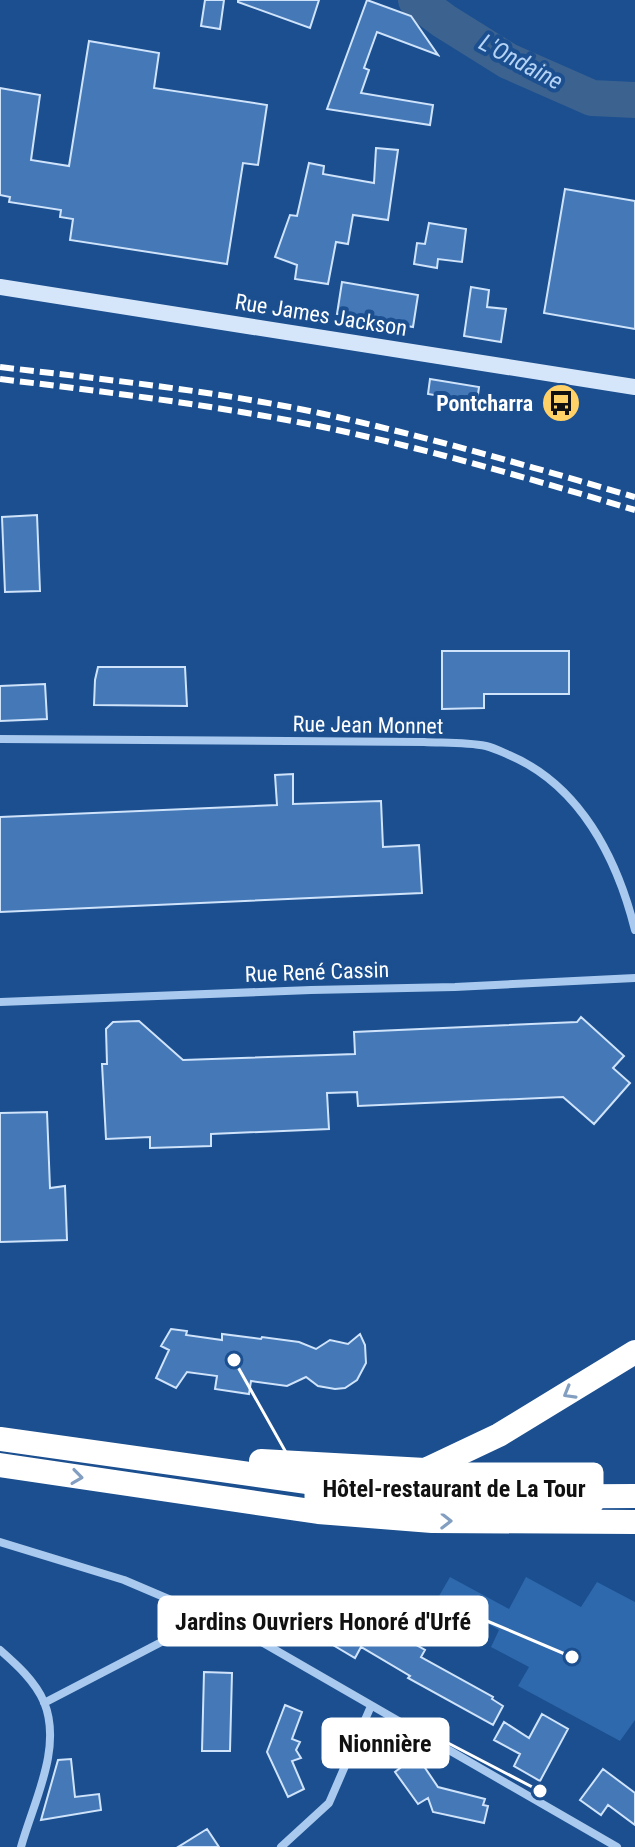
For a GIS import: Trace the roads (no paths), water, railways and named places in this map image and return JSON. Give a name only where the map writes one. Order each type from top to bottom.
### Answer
[{"type":"highway","points":[[91,1452],[425,1470],[499,1435],[635,1352]]},
{"type":"highway","points":[[0,1439],[343,1487],[483,1497],[635,1496]]},
{"type":"highway","points":[[0,1465],[318,1512],[432,1521],[635,1522]]},
{"type":"main road","name":"Rue James Jackson","points":[[0,287],[635,387]]},
{"type":"street","name":"Rue Jean Monnet","points":[[0,739],[424,742],[487,746],[534,766],[570,797],[603,843],[626,895],[635,930]]},
{"type":"street","name":"Rue René Cassin","points":[[0,1002],[635,978]]},
{"type":"street","points":[[0,1542],[124,1580],[239,1629],[617,1847]]},
{"type":"street","points":[[44,1703],[209,1615]]},
{"type":"street","points":[[0,1650],[26,1673],[44,1703],[50,1735],[43,1780],[21,1847]]},
{"type":"street","points":[[281,1847],[329,1803],[371,1706]]},
{"type":"waterway","name":"L'Ondaine","points":[[416,0],[508,61],[592,98],[635,100]]},
{"type":"railway","points":[[0,367],[203,392],[324,414],[441,442],[635,497]]},
{"type":"railway","points":[[0,379],[199,405],[318,426],[438,454],[635,510]]},
{"type":"place","name":"Pontcharra","points":[[561,403]]},
{"type":"place","name":"Hôtel-restaurant de La Tour","points":[[234,1360]]},
{"type":"place","name":"Jardins Ouvriers Honoré d'Urfé","points":[[572,1657]]},
{"type":"place","name":"Nionnière","points":[[540,1791]]}]
